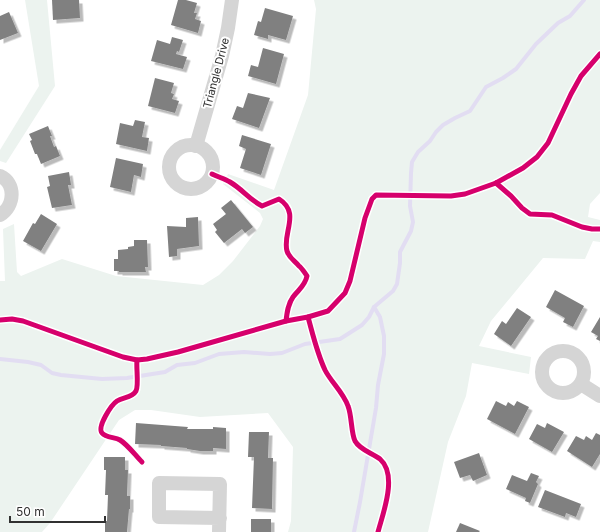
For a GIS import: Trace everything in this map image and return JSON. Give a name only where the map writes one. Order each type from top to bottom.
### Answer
[{"type":"street","name":"Triangle Drive","points":[[196,146],[222,56],[232,0]]},
{"type":"street","points":[[0,176],[8,182],[11,189],[12,200],[8,207],[0,215]]},
{"type":"street","points":[[580,384],[600,396]]},
{"type":"street","points":[[159,483],[220,484],[219,525],[159,518],[159,483]]},
{"type":"shaded area","points":[[25,0],[47,0],[55,86],[6,163],[0,161],[0,150],[39,86]]},
{"type":"shaded area","points":[[314,0],[600,0],[600,193],[590,204],[588,217],[600,220],[600,242],[593,241],[585,259],[543,258],[491,321],[479,346],[531,357],[529,374],[472,363],[466,396],[448,442],[428,532],[288,532],[291,521],[293,447],[268,413],[200,417],[151,410],[135,410],[119,420],[50,523],[42,532],[0,532],[0,281],[5,281],[3,229],[14,224],[17,272],[21,276],[62,259],[116,276],[203,285],[219,275],[233,261],[260,226],[263,219],[260,213],[223,184],[228,174],[274,190],[308,95],[316,9]]},
{"type":"building","points":[[52,0],[79,0],[80,18],[53,20]]},
{"type":"building","points":[[178,0],[186,0],[197,3],[194,13],[197,13],[195,19],[201,21],[198,33],[171,25]]},
{"type":"building","points":[[265,8],[293,16],[286,40],[268,35],[268,39],[254,35],[258,21],[261,22]]},
{"type":"building","points":[[9,12],[18,33],[0,40],[0,16]]},
{"type":"building","points":[[172,37],[183,40],[179,52],[177,51],[176,54],[187,57],[183,69],[151,61],[157,40],[170,44]]},
{"type":"building","points":[[263,48],[284,54],[276,84],[248,76],[251,65],[258,67]]},
{"type":"building","points":[[155,78],[174,83],[171,93],[174,94],[172,99],[179,101],[175,113],[148,106]]},
{"type":"building","points":[[248,93],[270,98],[259,128],[232,119],[237,106],[243,108]]},
{"type":"building","points":[[135,120],[145,122],[142,137],[149,138],[147,151],[116,144],[120,123],[133,126]]},
{"type":"building","points":[[48,126],[54,147],[56,146],[60,156],[41,164],[37,154],[35,154],[29,134]]},
{"type":"building","points":[[242,135],[271,144],[261,175],[240,168],[246,149],[239,146]]},
{"type":"building","points":[[116,158],[143,164],[141,177],[134,175],[131,192],[110,187]]},
{"type":"building","points":[[69,172],[71,185],[68,185],[72,205],[52,208],[47,187],[50,186],[48,176]]},
{"type":"building","points":[[231,200],[253,227],[245,233],[242,229],[224,243],[215,232],[217,230],[213,224],[226,214],[221,208]]},
{"type":"building","points":[[41,214],[57,224],[41,251],[23,241],[33,223],[35,224]]},
{"type":"building","points":[[198,217],[199,246],[177,249],[177,256],[169,257],[167,226],[186,227],[186,218]]},
{"type":"building","points":[[134,240],[147,240],[148,267],[145,267],[146,272],[114,271],[114,259],[118,259],[118,250],[128,249],[128,247],[134,246]]},
{"type":"building","points":[[555,290],[584,306],[573,327],[563,322],[565,318],[546,307]]},
{"type":"building","points":[[517,308],[531,317],[511,346],[494,334],[502,321],[506,324]]},
{"type":"building","points":[[600,317],[600,341],[596,339],[598,336],[591,332]]},
{"type":"building","points":[[496,401],[506,406],[508,402],[514,406],[517,401],[529,407],[515,434],[487,419]]},
{"type":"building","points":[[136,423],[188,427],[187,429],[213,429],[213,427],[226,428],[226,449],[213,448],[213,451],[200,451],[161,445],[135,444]]},
{"type":"building","points":[[547,423],[564,432],[552,452],[529,439],[537,424],[545,428]]},
{"type":"building","points":[[249,432],[269,432],[268,458],[273,458],[272,509],[252,508],[254,457],[248,457]]},
{"type":"building","points":[[596,433],[600,435],[600,454],[592,467],[567,451],[576,436],[584,440],[586,436],[592,440]]},
{"type":"building","points":[[479,453],[487,475],[473,481],[470,475],[460,478],[454,462]]},
{"type":"building","points":[[104,457],[125,457],[125,470],[128,470],[127,496],[130,496],[127,532],[105,532],[108,495],[105,495],[106,470],[104,470]]},
{"type":"building","points":[[531,473],[539,476],[536,482],[538,484],[530,503],[525,501],[526,498],[506,489],[512,475],[527,481]]},
{"type":"building","points":[[545,490],[581,504],[576,517],[566,513],[565,517],[538,507]]},
{"type":"building","points":[[251,519],[271,519],[271,532],[251,532]]},
{"type":"building","points":[[460,523],[480,531],[456,532]]},
{"type":"waterway","points":[[0,359],[41,365],[52,373],[61,375],[102,379],[127,378],[165,372],[177,365],[195,363],[219,354],[244,352],[270,354],[282,353],[305,344],[340,339],[362,325],[369,317],[374,307],[393,291],[397,284],[400,252],[411,231],[413,222],[410,206],[411,173],[412,162],[418,152],[430,141],[443,125],[470,111],[486,87],[516,69],[536,44],[558,23],[570,16],[584,0]]},
{"type":"waterway","points":[[354,532],[384,354],[384,336],[380,317],[374,307]]},
{"type":"cycle path","points":[[0,320],[12,319],[23,321],[123,357],[137,360],[178,352],[286,321],[308,317],[328,311],[345,293],[350,281],[365,218],[372,199],[376,195],[451,196],[465,194],[496,183],[523,168],[537,157],[548,143],[581,76],[600,54]]},
{"type":"cycle path","points":[[212,174],[230,182],[262,206],[279,199],[289,210],[290,217],[286,244],[287,251],[291,258],[307,276],[303,285],[290,302],[286,321]]},
{"type":"cycle path","points":[[496,183],[530,214],[552,215],[582,227],[600,229]]},
{"type":"cycle path","points":[[308,317],[322,364],[348,406],[355,441],[363,449],[380,459],[388,474],[388,494],[378,532]]},
{"type":"cycle path","points":[[137,360],[136,391],[132,395],[114,403],[105,416],[101,430],[106,436],[123,442],[142,462]]}]
